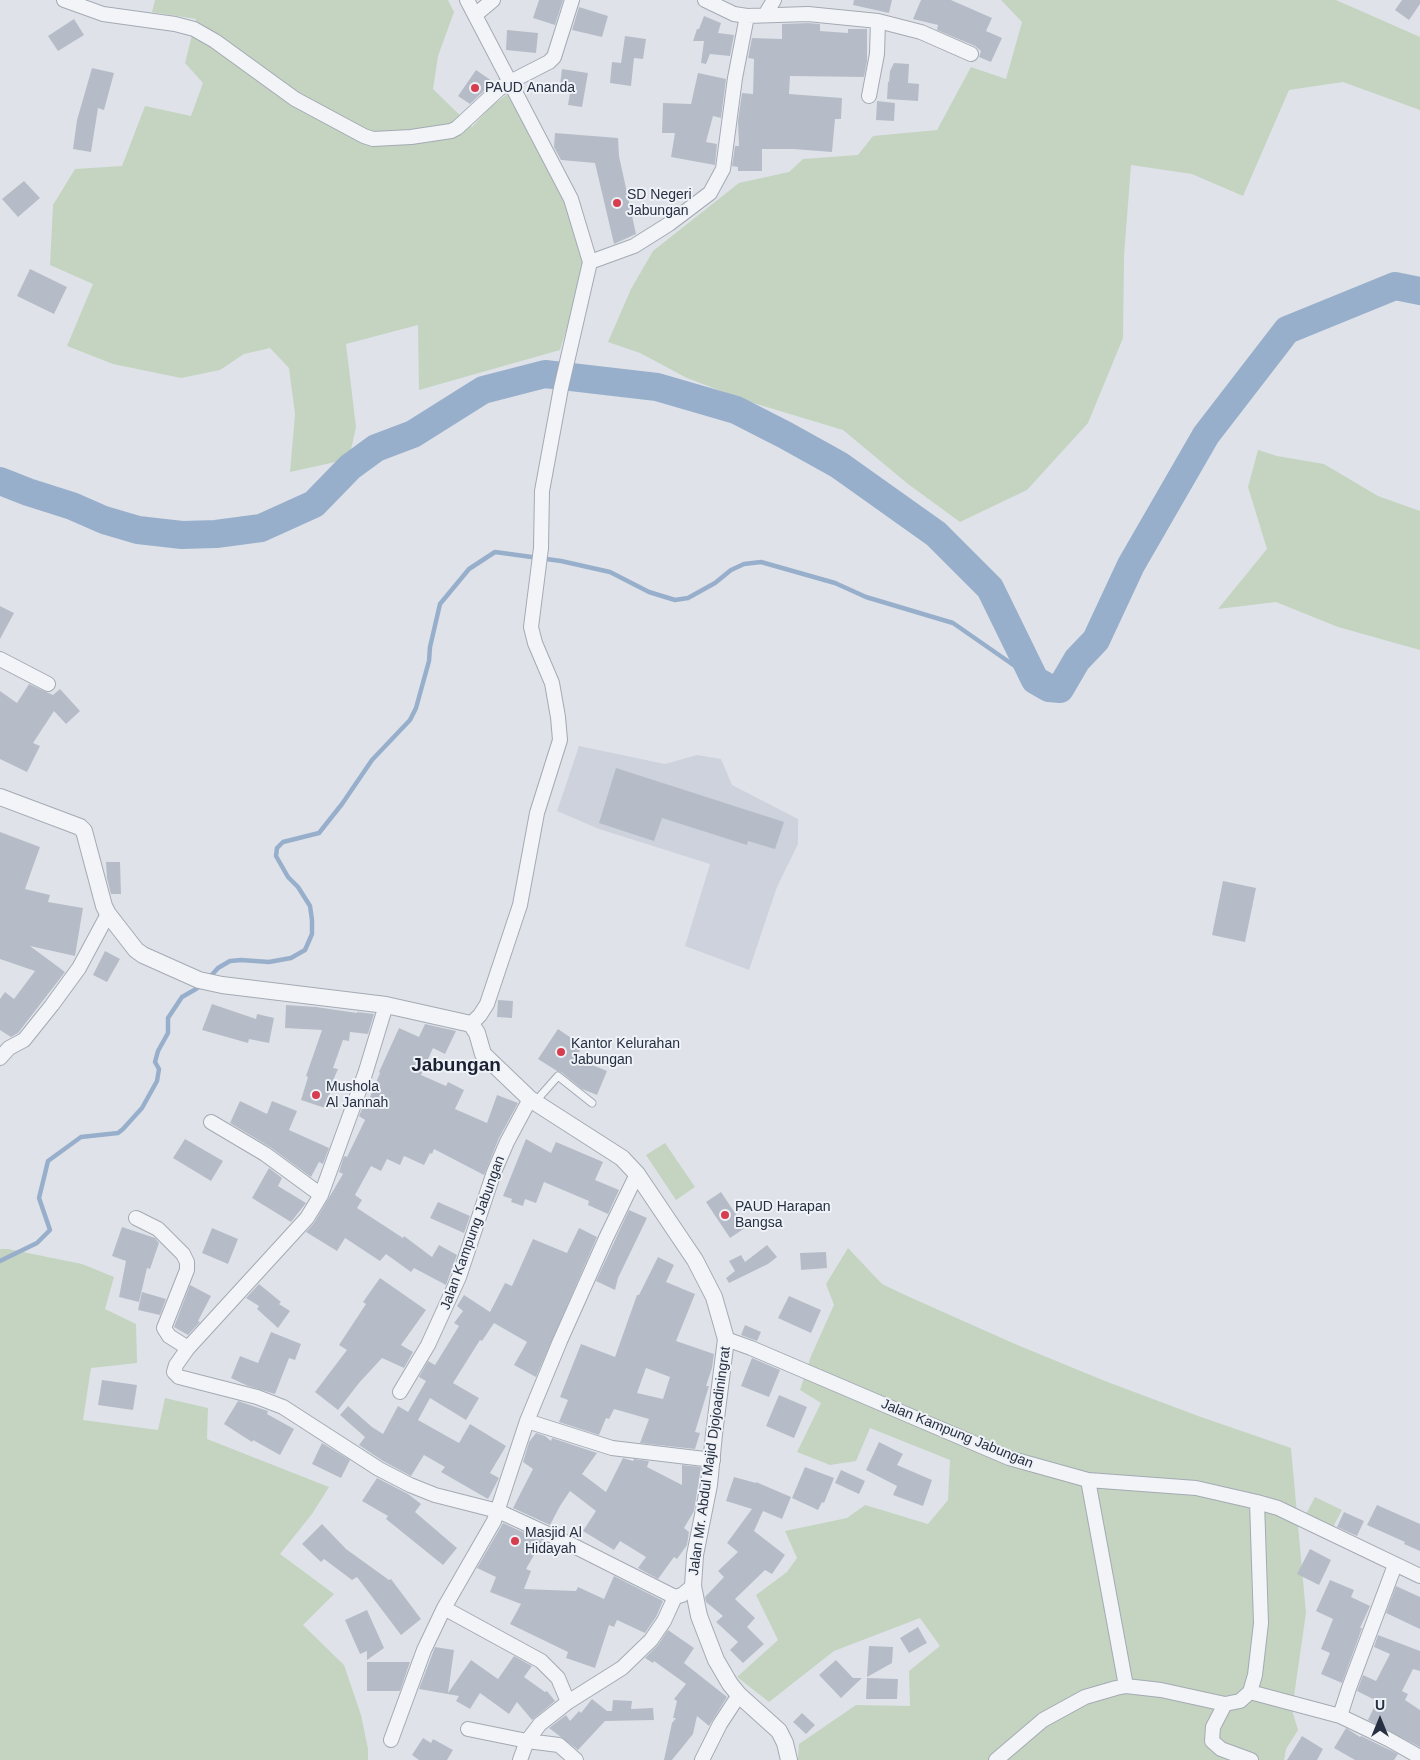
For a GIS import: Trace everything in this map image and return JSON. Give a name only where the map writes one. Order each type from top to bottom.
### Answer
[{"type":"street","points":[[64,0],[103,14],[176,24],[194,29],[215,41],[295,100],[372,139],[411,137],[451,131],[468,119],[499,89],[550,62],[554,57],[572,0]]},
{"type":"street","points":[[0,797],[80,827],[84,831],[104,906],[136,950],[143,955],[199,980],[222,985],[386,1005],[471,1024],[487,1004],[520,905],[537,813],[560,740],[552,683],[535,642],[531,627],[541,548],[542,491],[561,388],[590,262],[571,199],[467,0]]},
{"type":"street","points":[[475,16],[493,0]]},
{"type":"street","points":[[705,0],[734,14],[747,16],[808,14],[878,21],[921,32],[971,54]]},
{"type":"street","points":[[765,15],[774,0]]},
{"type":"street","points":[[590,262],[634,246],[669,224],[710,193],[723,169],[735,78],[747,16]]},
{"type":"street","points":[[869,96],[877,54],[878,21]]},
{"type":"street","points":[[0,659],[48,684]]},
{"type":"street","points":[[0,1058],[9,1048],[24,1040],[63,990],[79,968],[108,914]]},
{"type":"street","points":[[386,1005],[362,1083],[321,1195],[307,1218],[188,1348],[176,1365],[174,1372],[179,1377],[257,1397],[283,1407],[379,1469],[410,1485],[435,1495],[498,1511],[572,1545],[675,1598]]},
{"type":"street","name":"Jalan Mr. Abdul Majid Djojoadiningrat","points":[[471,1024],[477,1034],[483,1054],[533,1101],[622,1158],[637,1174],[695,1260],[714,1297],[726,1339],[714,1434],[713,1460],[695,1555],[693,1586],[699,1616],[716,1660],[739,1695],[779,1731],[785,1743],[789,1760]]},
{"type":"street","name":"Jalan Kampung Jabungan","points":[[400,1392],[428,1345],[459,1278],[494,1172],[507,1142],[533,1101]]},
{"type":"street","points":[[211,1122],[266,1154],[321,1195]]},
{"type":"street","points":[[391,1740],[424,1650],[444,1608],[498,1511],[527,1421],[569,1321],[637,1174]]},
{"type":"street","points":[[136,1218],[158,1230],[183,1254],[187,1262],[187,1270],[164,1328],[169,1336],[188,1348]]},
{"type":"street","name":"Jalan Kampung Jabungan","points":[[726,1339],[1009,1458],[1088,1480],[1196,1488],[1278,1508],[1420,1576]]},
{"type":"street","points":[[527,1421],[612,1448],[713,1460]]},
{"type":"street","points":[[1088,1480],[1126,1686]]},
{"type":"street","points":[[996,1760],[1043,1720],[1085,1698],[1116,1688],[1126,1686],[1161,1690],[1225,1704],[1240,1701],[1250,1692],[1255,1674],[1261,1623],[1257,1502]]},
{"type":"street","points":[[1340,1716],[1395,1565]]},
{"type":"street","points":[[520,1760],[527,1741],[540,1724],[568,1702],[622,1668],[651,1640],[664,1621],[675,1598],[693,1586]]},
{"type":"street","points":[[444,1608],[541,1661],[558,1678],[568,1702]]},
{"type":"street","points":[[1250,1692],[1340,1716],[1371,1730],[1420,1757]]},
{"type":"street","points":[[702,1760],[720,1724],[739,1695]]},
{"type":"street","points":[[1225,1704],[1213,1727],[1212,1741],[1222,1749],[1251,1760]]},
{"type":"street","points":[[468,1729],[559,1746],[576,1760]]},
{"type":"lane","points":[[533,1101],[558,1076],[592,1103]]},
{"type":"shaded area","points":[[579,746],[665,764],[697,755],[721,759],[732,785],[798,819],[798,844],[777,887],[749,970],[685,946],[710,864],[599,829],[557,811]]},
{"type":"green space","points":[[155,0],[448,0],[454,12],[438,56],[433,89],[472,127],[490,107],[509,93],[562,197],[587,263],[560,350],[419,390],[418,325],[346,344],[356,427],[349,459],[290,472],[295,414],[289,368],[270,348],[244,354],[220,370],[181,378],[113,364],[67,346],[93,284],[50,265],[53,205],[75,169],[122,166],[145,106],[191,116],[203,83],[185,63],[196,19],[152,12]]},
{"type":"green space","points":[[1001,0],[1336,0],[1420,37],[1420,110],[1343,82],[1289,90],[1243,196],[1192,174],[1131,165],[1124,256],[1123,338],[1088,423],[1027,490],[960,522],[908,484],[843,430],[750,402],[687,378],[640,353],[608,342],[631,289],[653,251],[739,183],[789,172],[803,159],[858,155],[873,136],[937,130],[971,67],[1006,79],[1022,22]]},
{"type":"green space","points":[[1258,450],[1277,456],[1324,464],[1378,496],[1420,511],[1420,650],[1338,627],[1276,602],[1218,609],[1267,549],[1248,487]]},
{"type":"green space","points":[[665,1143],[695,1187],[676,1200],[646,1155]]},
{"type":"green space","points":[[848,1248],[882,1284],[905,1295],[1015,1344],[1105,1381],[1291,1448],[1306,1613],[1292,1710],[1298,1730],[1286,1749],[1284,1760],[798,1760],[799,1744],[856,1705],[910,1706],[909,1671],[940,1646],[920,1618],[834,1651],[769,1702],[737,1677],[778,1640],[756,1595],[787,1572],[797,1558],[785,1531],[847,1518],[865,1505],[928,1524],[948,1500],[950,1460],[870,1428],[856,1461],[830,1465],[797,1452],[821,1403],[800,1390],[811,1356],[834,1305],[826,1284]]},
{"type":"green space","points":[[0,1249],[82,1264],[114,1277],[105,1309],[136,1324],[137,1363],[91,1368],[83,1420],[158,1430],[165,1398],[208,1408],[207,1439],[329,1487],[312,1514],[280,1554],[334,1594],[303,1625],[344,1665],[361,1715],[368,1749],[368,1760],[0,1760]]},
{"type":"green space","points":[[1315,1497],[1342,1510],[1333,1527],[1306,1514]]},
{"type":"building","points":[[539,0],[563,0],[555,25],[533,18]]},
{"type":"building","points":[[854,0],[892,0],[889,13],[853,5]]},
{"type":"building","points":[[921,0],[951,0],[992,18],[986,31],[1002,38],[991,62],[979,57],[981,51],[975,46],[937,30],[938,25],[913,19]]},
{"type":"building","points":[[1402,0],[1420,0],[1420,4],[1409,20],[1395,10]]},
{"type":"building","points":[[579,7],[608,16],[602,37],[572,30]]},
{"type":"building","points":[[704,16],[721,23],[718,33],[734,35],[730,56],[710,54],[706,64],[701,63],[704,41],[693,41]]},
{"type":"building","points":[[74,19],[84,35],[58,51],[48,36]]},
{"type":"building","points":[[782,24],[820,24],[820,31],[848,33],[848,29],[867,29],[867,61],[864,77],[790,76],[789,94],[842,98],[841,119],[835,119],[832,152],[762,149],[762,171],[738,171],[738,167],[732,166],[735,146],[739,146],[738,121],[742,93],[753,94],[754,59],[748,58],[752,38],[782,39]]},
{"type":"building","points":[[507,30],[538,33],[536,53],[506,50]]},
{"type":"building","points":[[625,36],[646,39],[643,59],[634,58],[631,86],[610,83],[612,62],[621,63]]},
{"type":"building","points":[[894,63],[909,64],[908,83],[919,84],[918,101],[887,99],[890,71]]},
{"type":"building","points":[[92,68],[114,73],[104,110],[98,108],[91,152],[73,149],[77,120]]},
{"type":"building","points":[[562,69],[588,73],[582,107],[568,105],[571,87],[560,85]]},
{"type":"building","name":"PAUD Ananda","points":[[476,70],[492,81],[470,104],[458,96]]},
{"type":"building","points":[[698,73],[726,79],[721,118],[713,116],[706,142],[717,144],[715,165],[671,157],[675,133],[662,133],[663,103],[691,104]]},
{"type":"building","points":[[877,101],[895,103],[894,121],[876,120]]},
{"type":"building","name":"SD Negeri Jabungan","points":[[555,133],[618,138],[619,156],[636,234],[614,244],[595,163],[561,160],[554,147]]},
{"type":"building","points":[[24,181],[40,198],[18,217],[2,199]]},
{"type":"building","points":[[30,269],[67,287],[54,314],[17,296]]},
{"type":"building","points":[[0,606],[14,613],[0,639]]},
{"type":"building","points":[[29,684],[53,695],[60,689],[80,711],[66,724],[54,711],[33,743],[40,746],[27,772],[0,759],[0,691],[17,703]]},
{"type":"building","points":[[616,768],[784,822],[775,849],[748,841],[747,845],[662,818],[654,841],[599,823]]},
{"type":"building","points":[[0,832],[40,847],[25,889],[50,895],[48,902],[83,908],[75,956],[30,946],[65,972],[18,1033],[11,1037],[0,1030],[0,999],[5,992],[14,999],[35,971],[0,959]]},
{"type":"building","points":[[106,862],[120,862],[121,894],[111,894]]},
{"type":"building","points":[[1223,881],[1256,888],[1245,942],[1212,935]]},
{"type":"building","points":[[105,951],[120,959],[107,982],[93,975]]},
{"type":"building","points":[[498,1000],[513,1001],[512,1018],[497,1017]]},
{"type":"building","points":[[212,1004],[256,1019],[257,1014],[274,1018],[269,1043],[249,1039],[248,1043],[202,1030]]},
{"type":"building","points":[[286,1005],[374,1014],[368,1034],[350,1032],[349,1041],[343,1040],[333,1068],[338,1069],[329,1090],[331,1090],[325,1108],[301,1100],[308,1077],[306,1076],[322,1030],[285,1028]]},
{"type":"building","points":[[425,1024],[456,1031],[445,1054],[433,1048],[421,1075],[446,1086],[448,1082],[464,1090],[455,1109],[487,1123],[497,1095],[518,1103],[499,1138],[484,1175],[434,1149],[424,1165],[404,1156],[400,1165],[387,1159],[381,1171],[371,1166],[355,1195],[362,1200],[357,1208],[403,1238],[404,1236],[432,1257],[439,1245],[457,1255],[446,1285],[414,1268],[411,1272],[386,1254],[380,1261],[345,1238],[337,1251],[306,1232],[314,1223],[343,1174],[339,1172],[344,1156],[347,1157],[365,1120],[359,1116],[363,1105],[366,1107],[399,1028],[419,1037]]},
{"type":"building","points":[[558,1029],[583,1046],[575,1058],[607,1071],[597,1095],[582,1089],[561,1072],[538,1059]]},
{"type":"building","points":[[240,1101],[267,1114],[272,1101],[297,1111],[289,1130],[329,1148],[323,1164],[319,1162],[311,1177],[270,1147],[230,1123]]},
{"type":"building","points":[[185,1139],[223,1161],[211,1181],[173,1158]]},
{"type":"building","points":[[526,1139],[551,1153],[556,1142],[603,1162],[595,1180],[619,1190],[608,1214],[588,1205],[589,1201],[544,1182],[536,1203],[525,1199],[523,1206],[511,1202],[512,1199],[503,1196]]},
{"type":"building","points":[[269,1168],[282,1178],[278,1186],[306,1203],[291,1222],[252,1198]]},
{"type":"building","name":"PAUD Harapan Bangsa","points":[[721,1192],[745,1228],[730,1238],[706,1202]]},
{"type":"building","points":[[438,1202],[470,1216],[464,1233],[430,1218]]},
{"type":"building","points":[[629,1210],[647,1218],[618,1278],[615,1290],[596,1281]]},
{"type":"building","points":[[122,1227],[155,1238],[159,1243],[150,1269],[147,1268],[139,1302],[119,1297],[126,1261],[112,1256]]},
{"type":"building","points":[[212,1228],[238,1239],[228,1264],[202,1253]]},
{"type":"building","points":[[579,1228],[597,1237],[536,1377],[514,1365],[527,1342],[494,1323],[482,1341],[480,1340],[453,1383],[479,1398],[466,1420],[430,1398],[418,1420],[459,1443],[470,1424],[506,1446],[490,1473],[499,1478],[488,1499],[441,1472],[445,1467],[424,1455],[411,1476],[359,1445],[365,1437],[340,1415],[348,1406],[383,1434],[398,1406],[408,1412],[426,1381],[419,1377],[428,1361],[435,1365],[459,1326],[454,1323],[463,1311],[457,1306],[464,1295],[490,1312],[505,1283],[512,1286],[533,1239],[567,1253]]},
{"type":"building","points":[[767,1245],[777,1257],[768,1264],[729,1283],[726,1278],[735,1271],[729,1261],[741,1255],[745,1262]]},
{"type":"building","points":[[826,1252],[827,1268],[801,1270],[800,1253]]},
{"type":"building","points":[[658,1257],[674,1265],[666,1282],[695,1294],[676,1341],[714,1354],[706,1386],[709,1386],[695,1432],[700,1433],[695,1449],[640,1443],[649,1419],[614,1409],[609,1419],[606,1418],[599,1435],[559,1422],[568,1400],[560,1397],[581,1344],[615,1357],[637,1295],[639,1295]],"holes":[[[646,1368],[670,1377],[663,1399],[637,1393]]]},
{"type":"building","points":[[380,1278],[426,1310],[401,1345],[413,1352],[404,1368],[382,1358],[338,1410],[315,1392],[347,1350],[339,1345],[366,1304],[363,1302]]},
{"type":"building","points":[[259,1284],[281,1302],[279,1304],[290,1311],[278,1328],[257,1309],[259,1306],[246,1298]]},
{"type":"building","points":[[190,1285],[211,1296],[198,1321],[200,1322],[188,1335],[174,1327]]},
{"type":"building","points":[[142,1292],[166,1299],[160,1315],[138,1310]]},
{"type":"building","points":[[789,1296],[821,1310],[811,1333],[778,1318]]},
{"type":"building","points":[[745,1325],[761,1332],[757,1341],[741,1335]]},
{"type":"building","points":[[271,1332],[301,1344],[295,1360],[289,1358],[275,1394],[248,1386],[231,1378],[240,1356],[258,1363]]},
{"type":"building","points":[[752,1358],[780,1370],[769,1397],[741,1386]]},
{"type":"building","points":[[102,1380],[137,1385],[133,1410],[98,1405]]},
{"type":"building","points":[[779,1395],[807,1407],[794,1438],[766,1426]]},
{"type":"building","points":[[238,1401],[268,1411],[267,1414],[294,1429],[280,1455],[253,1440],[252,1442],[224,1424]]},
{"type":"building","points":[[536,1433],[545,1436],[551,1441],[552,1438],[597,1453],[582,1474],[606,1492],[623,1458],[633,1461],[634,1459],[649,1461],[647,1467],[682,1485],[682,1465],[701,1467],[694,1511],[684,1528],[689,1532],[687,1545],[677,1559],[674,1557],[658,1579],[638,1568],[646,1557],[620,1541],[614,1550],[583,1531],[596,1511],[570,1491],[550,1525],[513,1508],[533,1469],[523,1462],[529,1442]]},
{"type":"building","points":[[879,1442],[903,1454],[897,1465],[932,1480],[923,1506],[893,1495],[897,1486],[866,1470]]},
{"type":"building","points":[[322,1443],[350,1460],[341,1478],[312,1464]]},
{"type":"building","points":[[805,1467],[834,1478],[824,1503],[822,1502],[818,1510],[792,1498]]},
{"type":"building","points":[[841,1470],[865,1481],[859,1494],[835,1483]]},
{"type":"building","points":[[734,1477],[756,1482],[791,1497],[782,1519],[763,1511],[754,1531],[785,1555],[772,1574],[765,1570],[735,1599],[755,1618],[747,1627],[764,1644],[743,1663],[730,1650],[738,1642],[716,1622],[723,1616],[706,1602],[705,1597],[724,1577],[718,1571],[738,1552],[727,1543],[752,1509],[726,1501]]},
{"type":"building","points":[[377,1478],[408,1494],[421,1504],[415,1512],[457,1548],[443,1565],[386,1519],[388,1516],[362,1501]]},
{"type":"building","points":[[1377,1505],[1420,1524],[1420,1551],[1367,1525]]},
{"type":"building","points":[[1344,1512],[1364,1521],[1357,1536],[1337,1527]]},
{"type":"building","points":[[503,1523],[542,1541],[526,1569],[531,1571],[524,1589],[576,1591],[578,1587],[604,1599],[614,1576],[663,1601],[656,1617],[645,1633],[617,1620],[614,1627],[609,1625],[595,1668],[566,1658],[568,1652],[510,1624],[521,1604],[490,1592],[496,1577],[477,1568]]},
{"type":"building","points":[[322,1524],[346,1549],[389,1580],[391,1579],[421,1619],[401,1635],[357,1577],[352,1580],[324,1559],[321,1562],[302,1544]]},
{"type":"building","points":[[1310,1549],[1331,1560],[1319,1585],[1297,1574]]},
{"type":"building","points":[[1330,1580],[1354,1590],[1351,1597],[1370,1606],[1360,1628],[1362,1628],[1342,1683],[1321,1674],[1330,1653],[1321,1649],[1333,1619],[1316,1611]]},
{"type":"building","points":[[1396,1586],[1420,1597],[1420,1629],[1386,1613]]},
{"type":"building","points":[[367,1610],[384,1648],[367,1660],[367,1651],[360,1654],[345,1620]]},
{"type":"building","points":[[918,1627],[927,1643],[909,1653],[900,1638]]},
{"type":"building","points":[[668,1630],[694,1648],[684,1663],[727,1697],[709,1726],[697,1716],[693,1734],[672,1760],[664,1760],[672,1723],[676,1718],[673,1718],[677,1701],[674,1699],[686,1684],[654,1661],[653,1663],[645,1658],[658,1645]]},
{"type":"building","points":[[1378,1635],[1420,1651],[1420,1671],[1413,1669],[1402,1691],[1408,1694],[1405,1700],[1420,1710],[1420,1747],[1368,1720],[1377,1701],[1357,1691],[1363,1675],[1376,1681],[1390,1654],[1374,1647]]},
{"type":"building","points":[[869,1646],[893,1647],[892,1663],[867,1677]]},
{"type":"building","points":[[435,1647],[454,1650],[448,1693],[471,1660],[498,1679],[514,1656],[532,1666],[524,1677],[545,1692],[547,1691],[555,1701],[532,1720],[517,1702],[509,1714],[480,1693],[470,1709],[456,1701],[459,1696],[419,1689]]},
{"type":"building","points":[[836,1660],[853,1678],[862,1678],[841,1698],[819,1675]]},
{"type":"building","points":[[367,1662],[410,1662],[400,1691],[367,1691]]},
{"type":"building","points":[[867,1678],[898,1679],[897,1699],[866,1699]]},
{"type":"building","points":[[592,1699],[607,1711],[612,1711],[613,1700],[632,1701],[631,1709],[653,1708],[654,1720],[605,1721],[578,1750],[549,1728],[566,1715],[570,1721],[579,1711],[581,1713]]},
{"type":"building","points":[[802,1713],[815,1725],[806,1734],[793,1722]]},
{"type":"building","points":[[1346,1728],[1360,1737],[1398,1754],[1394,1760],[1355,1760],[1334,1748]]},
{"type":"building","points":[[1302,1736],[1323,1749],[1317,1760],[1287,1760]]},
{"type":"building","points":[[423,1738],[431,1743],[433,1739],[453,1750],[447,1760],[419,1760],[412,1755]]},
{"type":"waterway","points":[[0,481],[72,506],[104,520],[138,530],[182,535],[216,534],[261,528],[314,504],[350,467],[376,448],[413,434],[483,390],[545,374],[657,387],[736,410],[785,435],[839,465],[936,534],[990,588],[1035,680],[1049,688],[1060,689],[1077,660],[1096,640],[1131,565],[1206,435],[1287,330],[1395,286],[1420,291]]},
{"type":"waterway","points":[[209,978],[218,968],[230,961],[269,962],[291,958],[305,950],[312,934],[310,906],[298,887],[288,877],[276,856],[277,848],[283,842],[319,833],[342,804],[372,760],[410,720],[416,708],[429,661],[430,647],[440,604],[469,569],[495,552],[561,561],[610,572],[649,592],[675,600],[688,598],[715,583],[731,570],[744,564],[761,562],[835,583],[866,597],[953,623],[1035,680]]},
{"type":"waterway","points":[[0,1261],[37,1243],[50,1230],[39,1198],[48,1161],[81,1137],[118,1133],[142,1108],[157,1081],[159,1069],[155,1062],[158,1051],[168,1033],[168,1018],[182,997],[202,985]]},
{"type":"place","name":"PAUD Ananda","points":[[475,88]]},
{"type":"place","name":"SD Negeri Jabungan","points":[[617,203]]},
{"type":"place","name":"Kantor Kelurahan Jabungan","points":[[561,1052]]},
{"type":"place","name":"Mushola Al Jannah","points":[[316,1095]]},
{"type":"place","name":"PAUD Harapan Bangsa","points":[[725,1215]]},
{"type":"place","name":"Masjid Al Hidayah","points":[[515,1541]]},
{"type":"district","name":"Jabungan","points":[[456,1066]]}]
